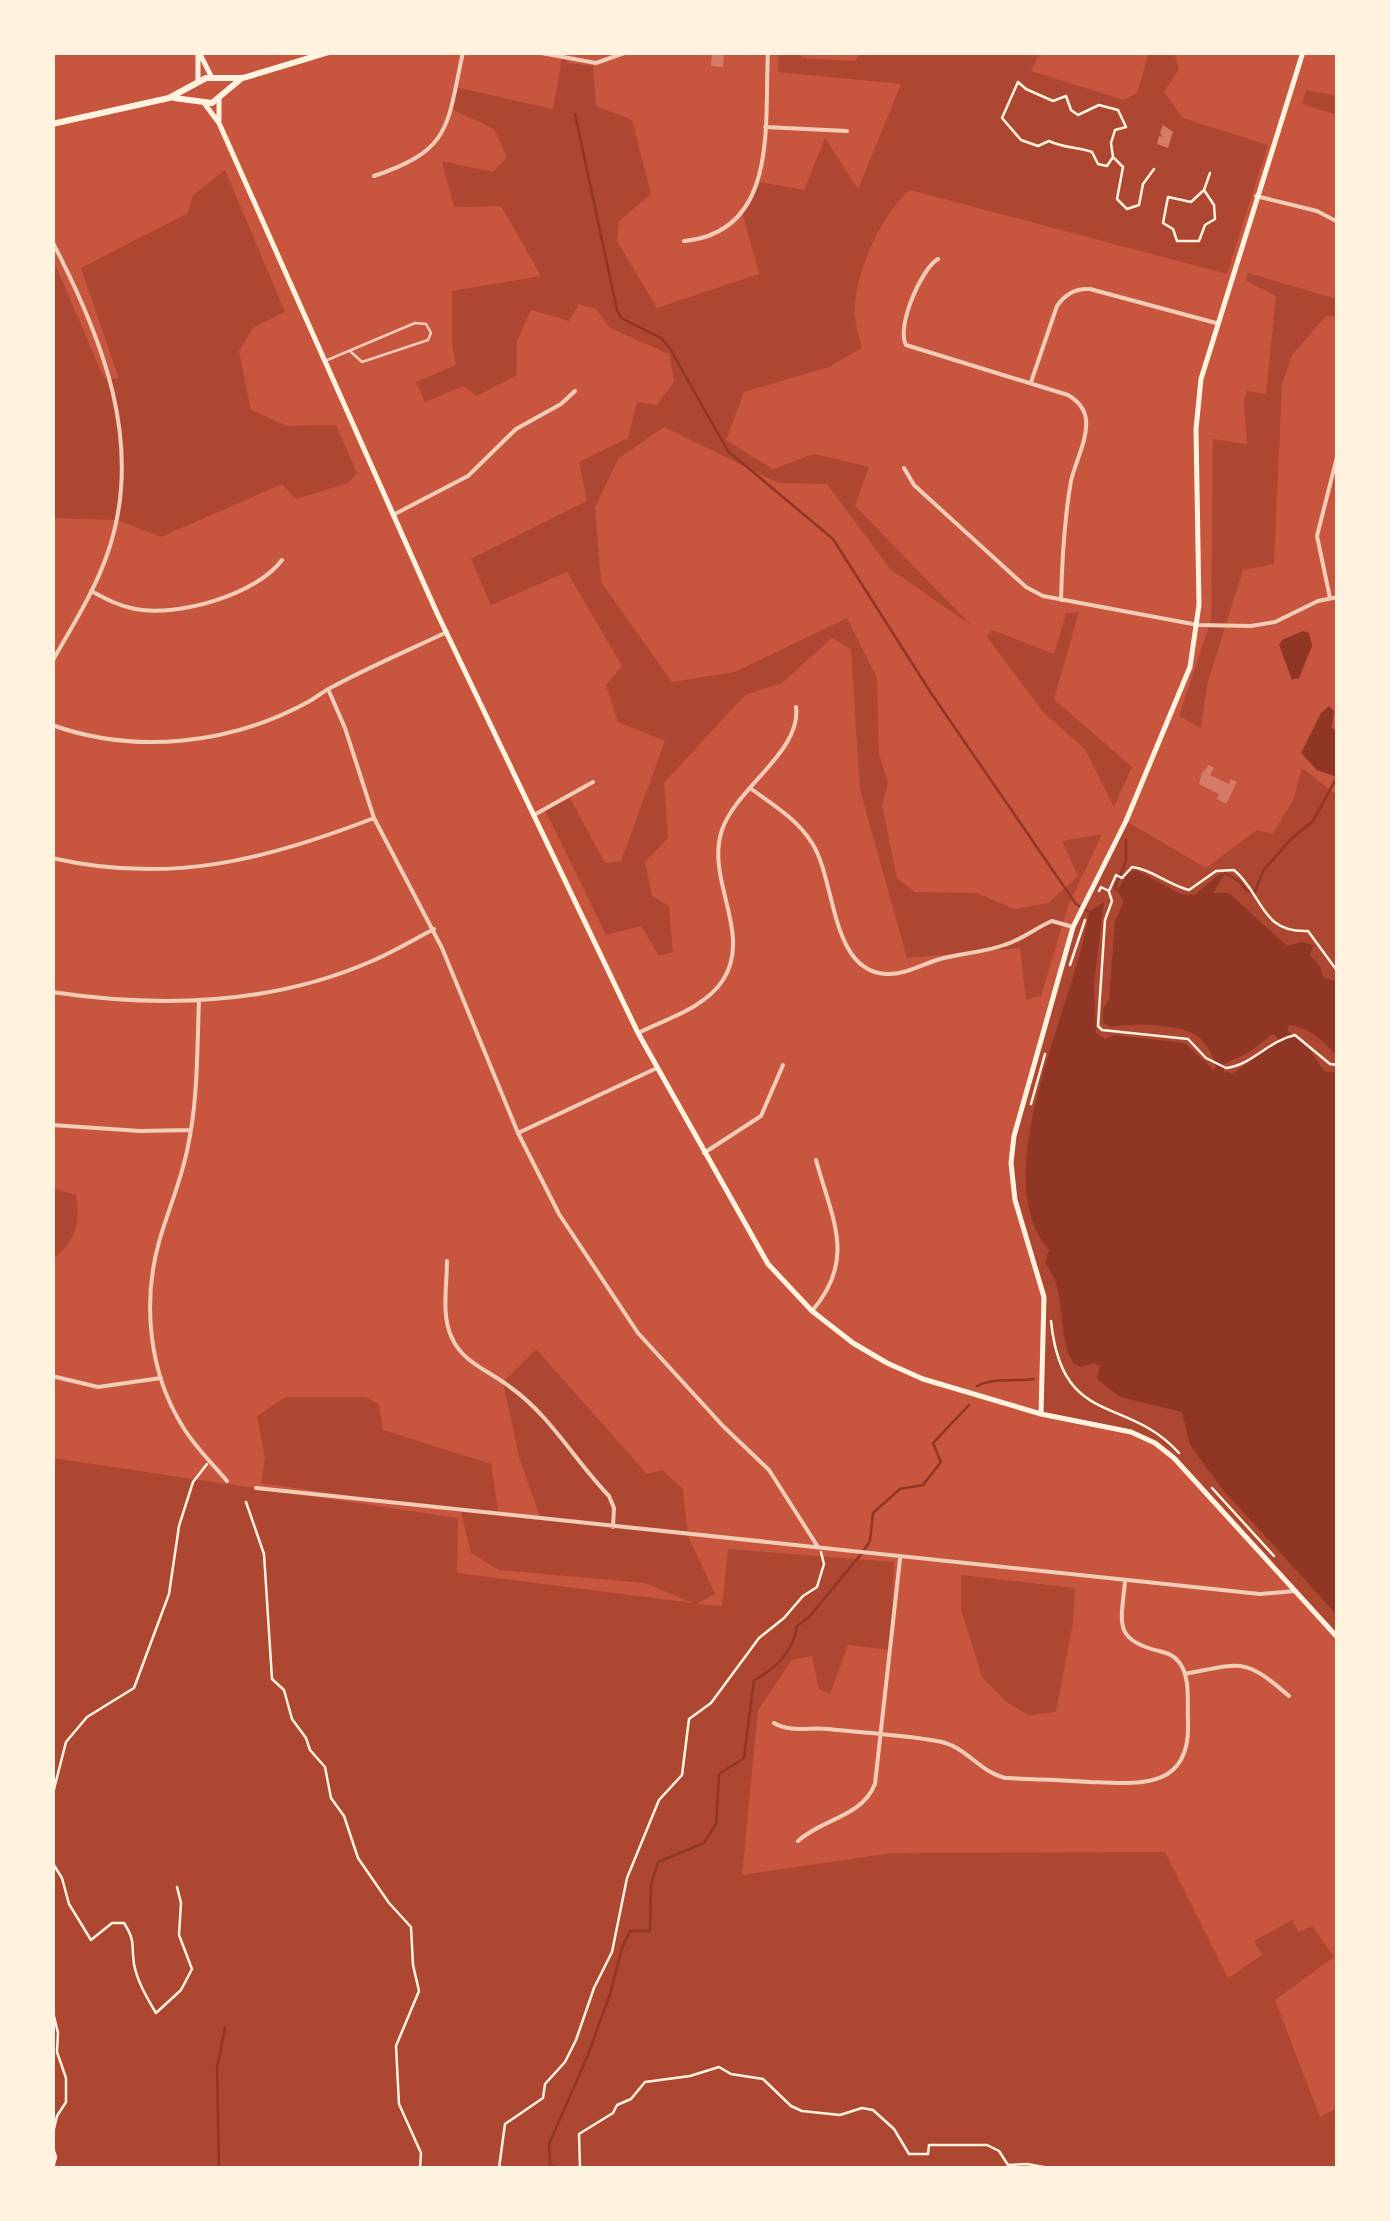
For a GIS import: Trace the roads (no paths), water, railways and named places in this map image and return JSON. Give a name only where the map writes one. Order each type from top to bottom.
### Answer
[{"type":"main road","points":[[199,52],[219,96],[219,123]]},
{"type":"main road","points":[[199,52],[195,93],[219,123],[446,632],[638,1033],[768,1264],[812,1311],[854,1344],[904,1372],[1041,1414],[1120,1428],[1156,1444],[1174,1458],[1338,1638]]},
{"type":"main road","points":[[52,124],[169,98],[214,79],[243,78],[329,52]]},
{"type":"main road","points":[[1041,1414],[1044,1296],[1015,1200],[1012,1150],[1073,927],[1083,914],[1084,904],[1126,822],[1183,687],[1198,624],[1200,379],[1303,52]]},
{"type":"main road","points":[[169,98],[212,103],[243,78]]},
{"type":"street","points":[[374,176],[416,160],[440,138],[463,52]]},
{"type":"street","points":[[536,52],[596,63],[628,52]]},
{"type":"street","points":[[684,241],[721,230],[747,206],[761,175],[768,52]]},
{"type":"street","points":[[765,127],[847,132]]},
{"type":"street","points":[[1256,196],[1316,211],[1338,222]]},
{"type":"street","points":[[52,241],[96,337],[110,376],[123,438],[118,519],[107,556],[52,662]]},
{"type":"street","points":[[938,259],[926,268],[904,325],[906,345],[1031,382],[1074,398],[1083,409],[1086,422],[1064,524],[1062,600]]},
{"type":"street","points":[[1031,382],[1057,306],[1076,290],[1090,289],[1216,324]]},
{"type":"street","points":[[394,515],[468,476],[516,429],[561,404],[574,391]]},
{"type":"street","points":[[1330,598],[1317,536],[1338,453]]},
{"type":"street","points":[[904,468],[914,485],[1026,587],[1043,596],[1198,624],[1264,626],[1338,596]]},
{"type":"street","points":[[91,591],[114,604],[139,610],[185,608],[260,580],[282,560]]},
{"type":"street","points":[[52,725],[122,741],[187,740],[250,726],[309,702],[446,632]]},
{"type":"street","points":[[328,689],[374,818],[434,929],[518,1132],[559,1214],[630,1321],[769,1470],[820,1550]]},
{"type":"street","points":[[638,1033],[708,996],[728,970],[734,939],[718,867],[718,844],[730,813],[791,736],[796,707]]},
{"type":"street","points":[[534,816],[592,782]]},
{"type":"street","points":[[750,788],[794,821],[812,842],[844,944],[866,968],[882,974],[899,973],[952,956],[1000,947],[1052,921],[1073,927]]},
{"type":"street","points":[[52,858],[143,870],[215,866],[285,851],[374,818]]},
{"type":"street","points":[[52,992],[127,1000],[198,1000],[260,993],[373,961],[434,929]]},
{"type":"street","points":[[198,1000],[191,1130],[152,1277],[151,1331],[161,1378],[181,1424],[227,1481]]},
{"type":"street","points":[[704,1153],[761,1116],[783,1065]]},
{"type":"street","points":[[518,1132],[657,1068]]},
{"type":"street","points":[[52,1125],[191,1130]]},
{"type":"street","points":[[812,1311],[830,1289],[838,1259],[836,1234],[816,1160]]},
{"type":"street","points":[[447,1262],[446,1318],[453,1342],[471,1362],[510,1386],[532,1406],[609,1496],[614,1508],[614,1527]]},
{"type":"street","points":[[52,1376],[98,1387],[161,1378]]},
{"type":"street","points":[[256,1488],[1125,1581],[1260,1594],[1296,1591]]},
{"type":"street","points":[[798,1841],[810,1830],[849,1813],[865,1801],[876,1778],[900,1558]]},
{"type":"street","points":[[774,1723],[792,1730],[823,1729],[950,1744],[987,1772],[1005,1778],[1147,1783],[1172,1771],[1186,1748],[1185,1674],[1174,1656],[1138,1646],[1125,1634],[1121,1618],[1125,1581]]},
{"type":"street","points":[[1185,1674],[1248,1667],[1266,1675],[1289,1696]]},
{"type":"lane","points":[[324,362],[415,323],[426,324],[432,333],[428,340],[362,362],[351,352]]},
{"type":"waterway","points":[[575,114],[621,318],[661,338],[728,451],[833,539],[931,693],[1076,904],[1089,912]]},
{"type":"waterway","points":[[1223,875],[1255,892],[1263,871],[1313,821],[1337,777]]},
{"type":"waterway","points":[[1117,890],[1126,861],[1126,840]]},
{"type":"waterway","points":[[977,1386],[1034,1379]]},
{"type":"waterway","points":[[556,2168],[550,2165],[549,2144],[588,2055],[622,1948],[630,1931],[650,1931],[651,1885],[658,1862],[704,1843],[716,1824],[719,1774],[744,1758],[754,1680],[783,1658],[797,1626],[862,1553],[870,1541],[873,1513],[900,1489],[923,1485],[941,1462],[933,1443],[969,1405]]},
{"type":"waterway","points":[[219,2168],[217,2068],[225,2028]]}]
